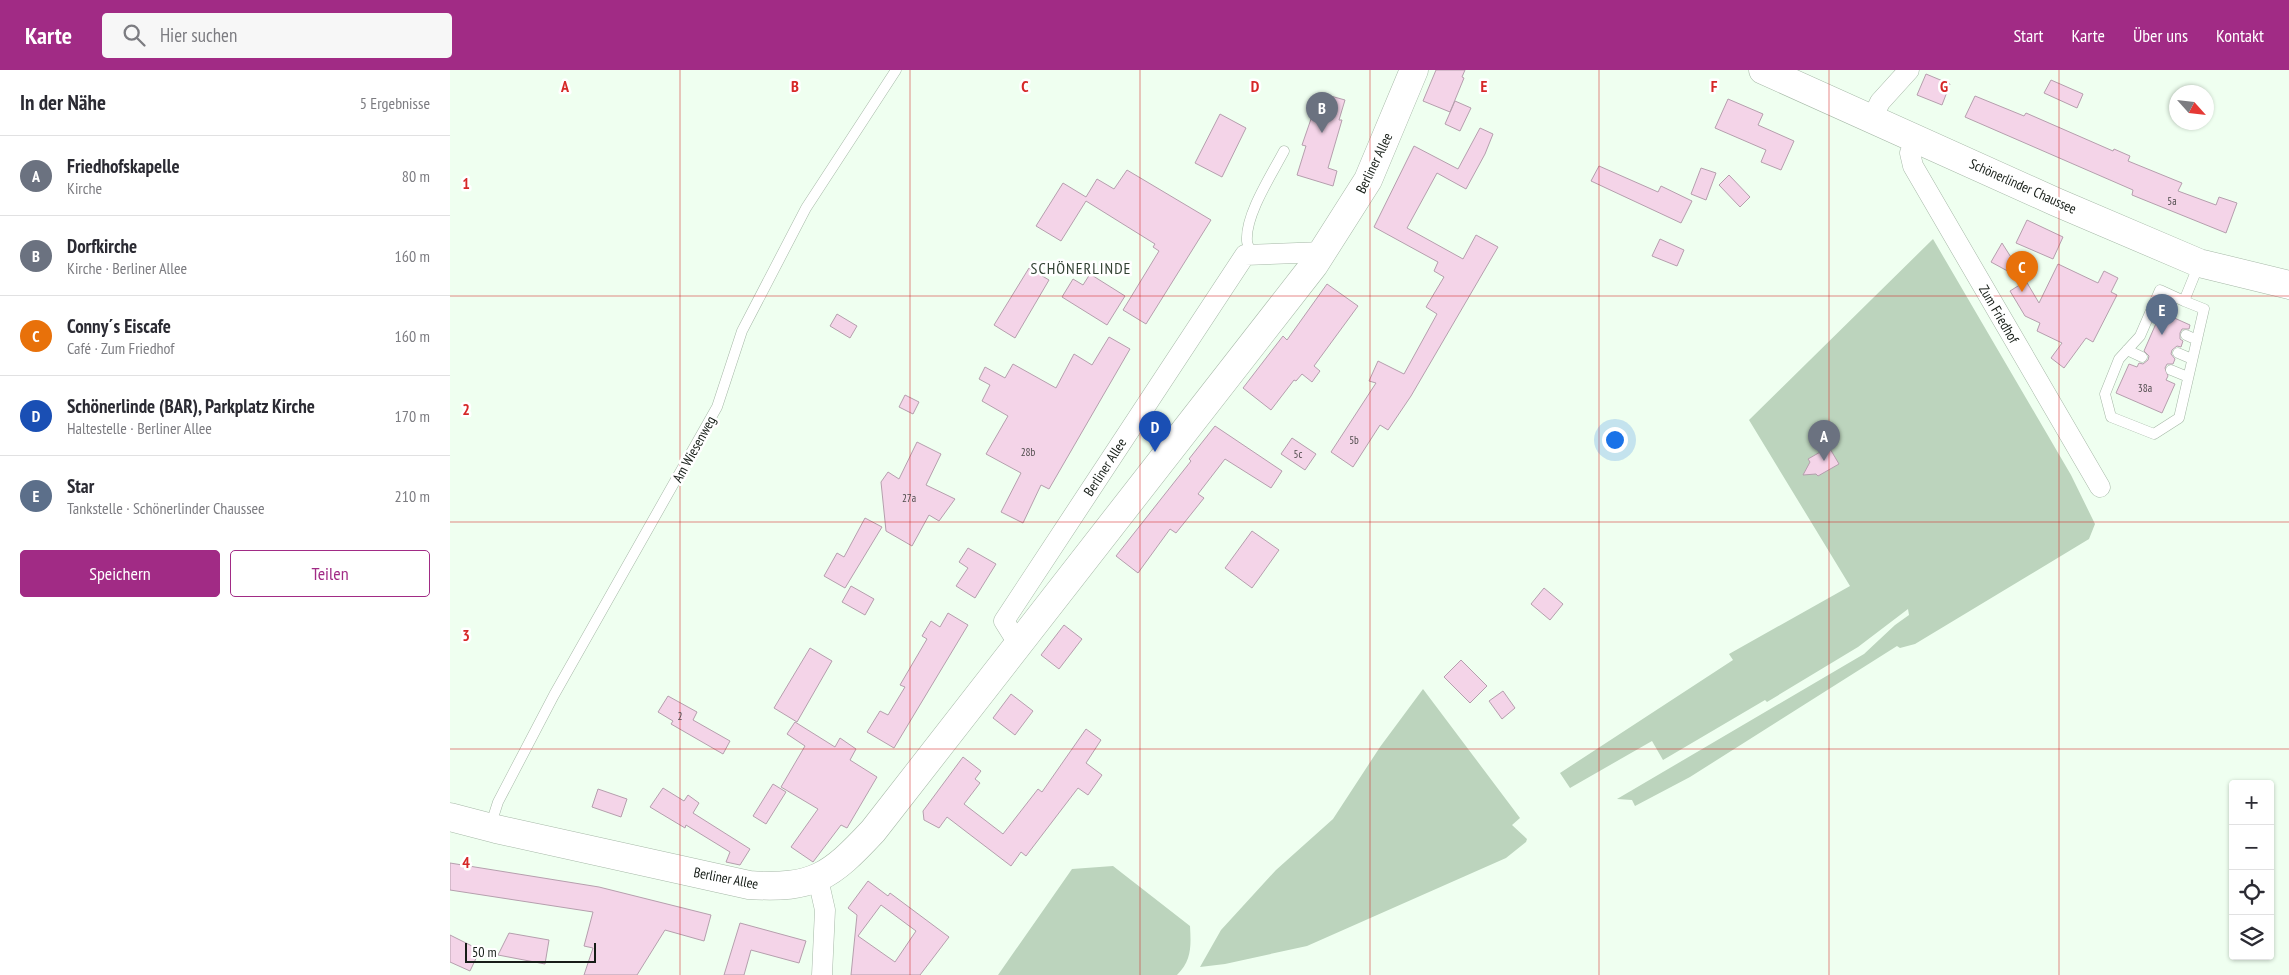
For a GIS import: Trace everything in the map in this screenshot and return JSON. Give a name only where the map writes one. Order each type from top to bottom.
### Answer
[{"type":"main road","name":"Berliner Allee","points":[[450,817],[490,828],[749,884],[792,885],[818,878],[845,860],[873,831],[1324,252],[1368,180],[1414,70]]},
{"type":"main road","name":"Schönerlinder Chaussee","points":[[1762,70],[1872,118],[1916,140],[2199,263],[2289,285]]},
{"type":"street","points":[[1872,118],[1880,102],[1909,70]]},
{"type":"street","name":"Zum Friedhof","points":[[1916,140],[1910,153],[1913,166],[2100,486]]},
{"type":"street","points":[[1252,255],[1324,252]]},
{"type":"street","name":"Berliner Allee","points":[[1018,645],[1004,621],[1245,256],[1252,255]]},
{"type":"street","points":[[818,878],[825,910],[822,975]]},
{"type":"lane","name":"Am Wiesenweg","points":[[490,828],[498,802],[554,695],[717,408],[742,331],[806,208],[896,70]]},
{"type":"lane","points":[[1252,255],[1246,242],[1249,224],[1284,151]]},
{"type":"lane","points":[[2184,301],[2199,263]]},
{"type":"lane","points":[[2160,290],[2184,301],[2204,309],[2179,418],[2154,434],[2111,416],[2105,394],[2119,359],[2127,350],[2145,338],[2152,321],[2160,290]]},
{"type":"lane","points":[[2186,335],[2197,340]]},
{"type":"lane","points":[[2127,350],[2142,357]]},
{"type":"lane","points":[[2178,353],[2192,359]]},
{"type":"lane","points":[[2171,370],[2188,377]]},
{"type":"green space","points":[[1933,239],[2071,475],[2095,524],[2089,539],[1915,644],[1900,648],[1897,646],[1690,777],[1635,806],[1632,800],[1617,799],[1864,654],[1895,625],[1909,615],[1908,609],[1858,647],[1767,702],[1765,700],[1663,760],[1652,741],[1570,788],[1560,773],[1733,660],[1729,654],[1850,586],[1749,420]]},
{"type":"green space","points":[[1423,689],[1520,818],[1512,825],[1527,839],[1526,842],[1506,858],[1307,946],[1225,964],[1200,967],[1221,930],[1276,870],[1333,819],[1380,747]]},
{"type":"green space","points":[[1113,866],[1190,926],[1190,952],[1186,964],[1177,975],[998,975],[1072,869]]},
{"type":"building","points":[[1436,70],[1465,70],[1462,77],[1464,78],[1450,112],[1423,101]]},
{"type":"building","points":[[1926,74],[1950,84],[1942,105],[1917,95]]},
{"type":"building","points":[[2051,80],[2083,94],[2077,108],[2044,93]]},
{"type":"building","points":[[1320,93],[1345,100],[1339,120],[1342,120],[1328,168],[1337,171],[1333,186],[1297,175],[1306,146],[1302,145]]},
{"type":"building","points":[[1975,96],[2024,116],[2026,113],[2113,151],[2114,149],[2130,156],[2128,161],[2182,183],[2178,191],[2216,205],[2219,197],[2237,203],[2226,233],[2132,195],[2133,190],[1965,117]]},
{"type":"building","points":[[1728,99],[1763,114],[1758,125],[1794,141],[1781,170],[1761,162],[1766,150],[1715,128]]},
{"type":"building","points":[[1455,101],[1471,108],[1460,131],[1445,124]]},
{"type":"building","points":[[1220,114],[1246,128],[1222,177],[1195,163]]},
{"type":"building","points":[[1480,128],[1493,134],[1485,154],[1466,189],[1437,173],[1407,228],[1463,259],[1476,235],[1498,247],[1411,396],[1388,430],[1380,425],[1353,467],[1331,452],[1376,383],[1369,381],[1378,361],[1404,374],[1437,314],[1426,307],[1444,277],[1434,271],[1438,262],[1374,227],[1414,146],[1458,169]]},
{"type":"building","points":[[1599,166],[1658,192],[1661,186],[1692,201],[1681,223],[1591,181]]},
{"type":"building","points":[[1701,168],[1716,173],[1706,200],[1691,194]]},
{"type":"building","points":[[1127,170],[1211,220],[1146,324],[1123,310],[1159,251],[1153,247],[1155,244],[1086,201],[1061,241],[1036,226],[1063,183],[1086,197],[1097,179],[1114,189]]},
{"type":"building","points":[[1729,175],[1750,197],[1740,207],[1719,185]]},
{"type":"building","points":[[2027,220],[2063,237],[2053,259],[2016,243]]},
{"type":"building","points":[[1660,239],[1684,250],[1677,266],[1652,256]]},
{"type":"building","points":[[2002,243],[2026,281],[1991,262]]},
{"type":"building","points":[[2058,264],[2098,283],[2104,271],[2118,278],[2111,292],[2117,295],[2093,342],[2086,338],[2064,368],[2051,358],[2062,343],[2037,331],[2040,323],[2025,316],[2010,291],[2026,281],[2039,303]]},
{"type":"building","points":[[1029,268],[1049,280],[1015,338],[994,325]]},
{"type":"building","points":[[1090,274],[1125,296],[1107,325],[1062,297],[1073,279],[1083,285]]},
{"type":"building","points":[[1327,284],[1358,306],[1314,366],[1320,371],[1312,382],[1302,374],[1296,381],[1294,380],[1271,410],[1243,388],[1283,336],[1287,340]]},
{"type":"building","points":[[2161,312],[2190,325],[2189,329],[2182,329],[2180,333],[2180,339],[2183,341],[2181,347],[2177,346],[2172,350],[2171,354],[2175,359],[2173,364],[2167,364],[2165,368],[2168,376],[2166,380],[2175,384],[2162,413],[2116,393],[2129,364],[2137,367],[2139,363],[2143,364],[2148,360],[2149,356],[2144,351]]},
{"type":"building","points":[[837,314],[857,326],[850,338],[830,326]]},
{"type":"building","points":[[1109,337],[1130,349],[1049,489],[1041,485],[1023,523],[1001,512],[1021,473],[986,454],[1008,416],[982,401],[990,385],[979,379],[985,367],[1005,378],[1013,364],[1056,388],[1074,354],[1092,365]]},
{"type":"building","points":[[905,395],[919,402],[913,414],[899,407]]},
{"type":"building","points":[[1215,426],[1282,471],[1271,488],[1225,459],[1198,494],[1204,498],[1176,533],[1170,529],[1138,573],[1116,556],[1191,461],[1189,459]]},
{"type":"building","points":[[1292,438],[1316,454],[1305,470],[1281,454]]},
{"type":"building","points":[[917,442],[941,454],[926,485],[955,499],[939,521],[929,515],[912,546],[886,531],[881,482],[888,472],[899,479]]},
{"type":"building","points":[[1829,447],[1839,464],[1818,476],[1816,474],[1803,475],[1810,462],[1808,459]]},
{"type":"building","points":[[865,518],[882,527],[845,588],[824,576],[837,553],[844,557]]},
{"type":"building","points":[[1252,531],[1279,550],[1252,588],[1225,568]]},
{"type":"building","points":[[968,548],[996,564],[975,598],[956,586],[968,568],[959,562]]},
{"type":"building","points":[[851,586],[874,599],[865,615],[842,602]]},
{"type":"building","points":[[1544,588],[1563,604],[1550,620],[1531,604]]},
{"type":"building","points":[[948,613],[968,625],[894,748],[867,732],[880,711],[888,715],[905,687],[900,685],[927,639],[922,636],[931,621],[940,627]]},
{"type":"building","points":[[1064,625],[1082,639],[1059,669],[1041,655]]},
{"type":"building","points":[[810,648],[832,661],[797,722],[774,708]]},
{"type":"building","points":[[1461,660],[1487,686],[1470,703],[1444,677]]},
{"type":"building","points":[[1503,691],[1515,708],[1502,719],[1489,701]]},
{"type":"building","points":[[1011,694],[1033,711],[1015,735],[993,718]]},
{"type":"building","points":[[668,696],[697,712],[693,720],[730,741],[723,754],[671,724],[673,721],[658,712]]},
{"type":"building","points":[[795,722],[835,747],[840,738],[856,749],[850,760],[877,777],[847,828],[841,825],[813,862],[791,847],[818,809],[781,787],[805,746],[787,734]]},
{"type":"building","points":[[1086,729],[1101,740],[1086,763],[1102,775],[1088,795],[1078,788],[1026,856],[1021,852],[1011,866],[947,817],[939,828],[924,820],[923,811],[963,757],[981,771],[975,779],[980,783],[964,804],[1003,834],[1038,789],[1042,792]]},
{"type":"building","points":[[773,784],[786,792],[766,824],[753,816]]},
{"type":"building","points":[[663,788],[684,801],[688,795],[699,803],[693,813],[750,849],[740,865],[726,862],[730,852],[686,825],[685,828],[650,807]]},
{"type":"building","points":[[598,789],[627,799],[621,817],[592,807]]},
{"type":"building","points":[[450,863],[599,887],[711,915],[704,941],[665,930],[637,975],[584,975],[593,948],[584,946],[593,912],[450,890]]},
{"type":"building","points":[[868,881],[888,896],[890,893],[949,937],[920,975],[851,975],[857,915],[848,908]],"holes":[[[881,905],[916,931],[895,962],[858,936]]]},
{"type":"building","points":[[740,923],[806,941],[799,963],[751,950],[744,975],[724,975]]},
{"type":"building","points":[[509,933],[549,940],[545,964],[498,955]]},
{"type":"building","points":[[450,935],[480,950],[470,971],[450,962]]},
{"type":"place","name":"Dorfkirche","points":[[1322,133]]},
{"type":"place","name":"Conny´s Eiscafe","points":[[2022,292]]},
{"type":"place","name":"Star","points":[[2162,335]]},
{"type":"place","name":"Schönerlinde (BAR), Parkplatz Kirche","points":[[1155,452]]},
{"type":"place","name":"Friedhofskapelle","points":[[1824,461]]},
{"type":"district","name":"SCHÖNERLINDE","points":[[1081,268]]}]
